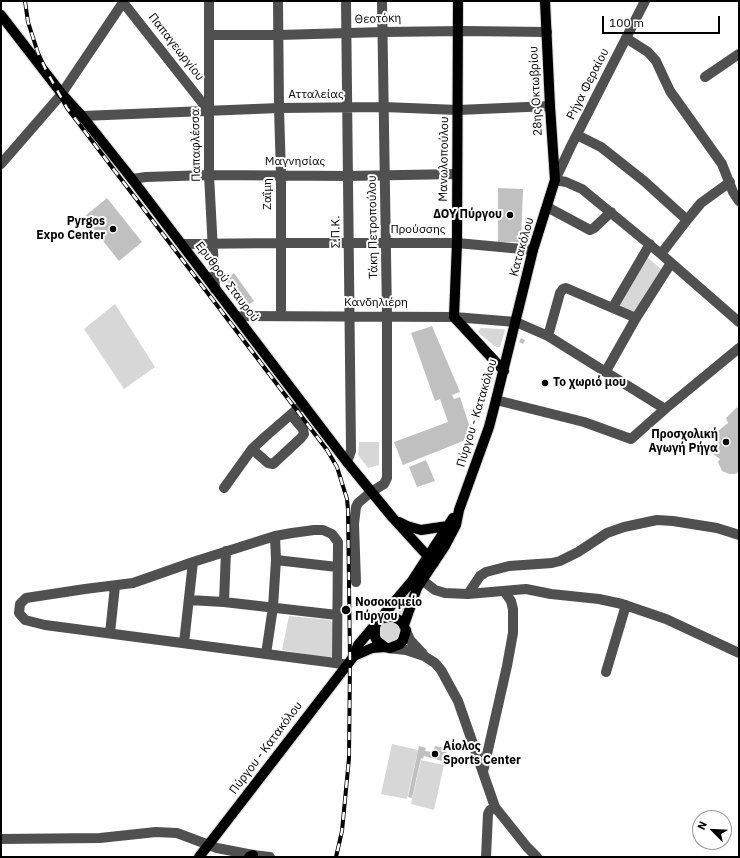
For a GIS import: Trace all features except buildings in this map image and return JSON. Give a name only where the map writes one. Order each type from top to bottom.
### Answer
[{"type":"main road","name":"Μανωλοπούλου","points":[[454,317],[458,110],[458,1]]},
{"type":"main road","name":"28ης Οκτωβρίου","points":[[545,1],[555,180]]},
{"type":"main road","name":"Ερυθρού Σταυρού","points":[[1,15],[62,94],[82,116],[183,244],[215,289],[346,462],[392,518],[431,560]]},
{"type":"main road","name":"Κατακόλου","points":[[516,322],[533,250],[555,180]]},
{"type":"main road","points":[[454,317],[504,371]]},
{"type":"main road","name":"Πύργου - Κατακόλου","points":[[354,656],[358,645],[431,560],[451,535],[456,525],[459,510],[489,426],[516,322]]},
{"type":"main road","name":"Πύργου - Κατακόλου","points":[[199,857],[342,664],[354,656],[372,648],[388,648],[400,644],[403,640],[417,588],[448,526],[459,510]]},
{"type":"main road","points":[[392,518],[407,526],[421,530],[448,526]]},
{"type":"main road","points":[[388,648],[377,641],[375,637],[375,627],[377,622],[381,619],[392,616],[401,621],[405,628]]},
{"type":"street","points":[[1,164],[62,94],[123,1]]},
{"type":"street","name":"Παπαγεωργίου","points":[[123,1],[208,110]]},
{"type":"street","name":"Παπαφλέσσα","points":[[209,1],[210,35],[208,110],[215,289]]},
{"type":"street","name":"Ζαΐμη","points":[[278,1],[281,175],[281,315]]},
{"type":"street","name":"Σ.Π.Κ.","points":[[346,1],[351,451],[346,462]]},
{"type":"street","name":"Τάκη Πετροπούλου","points":[[356,582],[354,511],[358,503],[371,492],[384,484],[387,478],[387,316],[382,1]]},
{"type":"street","name":"Ρήγα Φεραίου","points":[[555,180],[645,1]]},
{"type":"street","name":"Θεοτόκη","points":[[210,35],[279,36],[458,31],[546,32]]},
{"type":"street","points":[[626,38],[648,52],[656,60],[670,91],[722,164],[733,192],[739,201]]},
{"type":"street","points":[[705,77],[739,54]]},
{"type":"street","name":"Ατταλείας","points":[[82,116],[279,108],[384,107],[458,110],[550,106]]},
{"type":"street","points":[[577,135],[607,151],[644,181],[687,220]]},
{"type":"street","points":[[552,146],[563,148],[571,146]]},
{"type":"street","name":"Μαγνησίας","points":[[132,179],[210,174],[348,176],[457,174]]},
{"type":"street","points":[[555,180],[566,182],[582,188],[650,244],[733,315],[739,322]]},
{"type":"street","points":[[661,254],[700,202],[730,182]]},
{"type":"street","points":[[547,207],[590,230],[611,212]]},
{"type":"street","name":"Προύσσης","points":[[183,244],[281,242],[456,243],[533,250]]},
{"type":"street","points":[[612,308],[650,244]]},
{"type":"street","points":[[606,371],[636,318],[671,263]]},
{"type":"street","points":[[548,336],[560,293],[563,289],[570,289],[636,318]]},
{"type":"street","name":"Κανδηλιέρη","points":[[236,316],[281,315],[454,317],[516,322],[548,336],[665,409]]},
{"type":"street","points":[[496,400],[584,422],[631,439],[739,348]]},
{"type":"street","points":[[224,488],[252,449],[303,404]]},
{"type":"street","points":[[252,449],[268,463],[273,464],[304,434],[304,429],[291,415]]},
{"type":"street","points":[[468,594],[480,576],[486,572],[509,566],[552,563],[560,561],[578,552],[608,533],[624,527],[657,520],[673,520],[717,528],[739,535]]},
{"type":"street","points":[[314,530],[323,530],[332,534],[338,542],[337,615],[342,664],[44,625],[22,618],[19,613],[20,604],[26,598],[133,583],[226,551],[275,536],[314,530]]},
{"type":"street","points":[[266,654],[273,607],[276,560],[275,536]]},
{"type":"street","points":[[224,602],[226,551]]},
{"type":"street","points":[[276,560],[337,567]]},
{"type":"street","points":[[184,643],[193,562]]},
{"type":"street","points":[[422,580],[436,590],[445,592],[468,594],[526,589],[551,594],[599,599],[626,605],[685,627],[739,653]]},
{"type":"street","points":[[110,633],[115,586]]},
{"type":"street","points":[[483,772],[513,633],[513,609],[511,601],[504,591]]},
{"type":"street","points":[[189,600],[224,602],[337,615]]},
{"type":"street","points":[[606,672],[626,605]]},
{"type":"street","points":[[405,628],[410,640],[424,656]]},
{"type":"street","points":[[388,648],[406,650],[424,656],[435,663],[441,670],[452,687],[461,707],[495,808],[537,857]]},
{"type":"street","points":[[486,857],[488,814],[490,810],[495,808]]},
{"type":"street","points":[[1,839],[100,838],[178,832],[217,848],[251,856],[270,857]]},
{"type":"shaded area","points":[[646,256],[661,269],[634,314],[617,306]]},
{"type":"shaded area","points":[[115,304],[155,367],[124,389],[84,329]]},
{"type":"shaded area","points":[[481,328],[505,330],[500,347],[496,347],[480,334],[478,331]]},
{"type":"shaded area","points":[[359,442],[379,442],[379,465],[368,468],[358,455]]},
{"type":"shaded area","points":[[408,589],[412,592],[403,618],[390,612]]},
{"type":"shaded area","points":[[289,616],[330,620],[334,625],[333,655],[327,658],[282,650]]},
{"type":"shaded area","points":[[388,620],[395,622],[401,628],[400,639],[389,645],[379,639],[379,627]]},
{"type":"shaded area","points":[[392,744],[418,750],[407,799],[381,794]]},
{"type":"shaded area","points":[[421,760],[444,765],[434,810],[411,804]]},
{"type":"railway","points":[[25,1],[28,22],[38,53],[67,108],[327,450],[337,467],[347,499],[348,510],[350,660],[349,758],[342,831],[336,857]]},
{"type":"place","name":"ΔΟΥ Πύργου","points":[[510,215]]},
{"type":"place","name":"Pyrgos Expo Center","points":[[113,229]]},
{"type":"place","name":"Το χωριό μου","points":[[545,383]]},
{"type":"place","name":"Προσχολική Αγωγή Ρήγα","points":[[726,442]]},
{"type":"place","name":"Νοσοκομείο Πύργου","points":[[346,610]]},
{"type":"place","name":"Αίολος Sports Center","points":[[435,754]]}]
